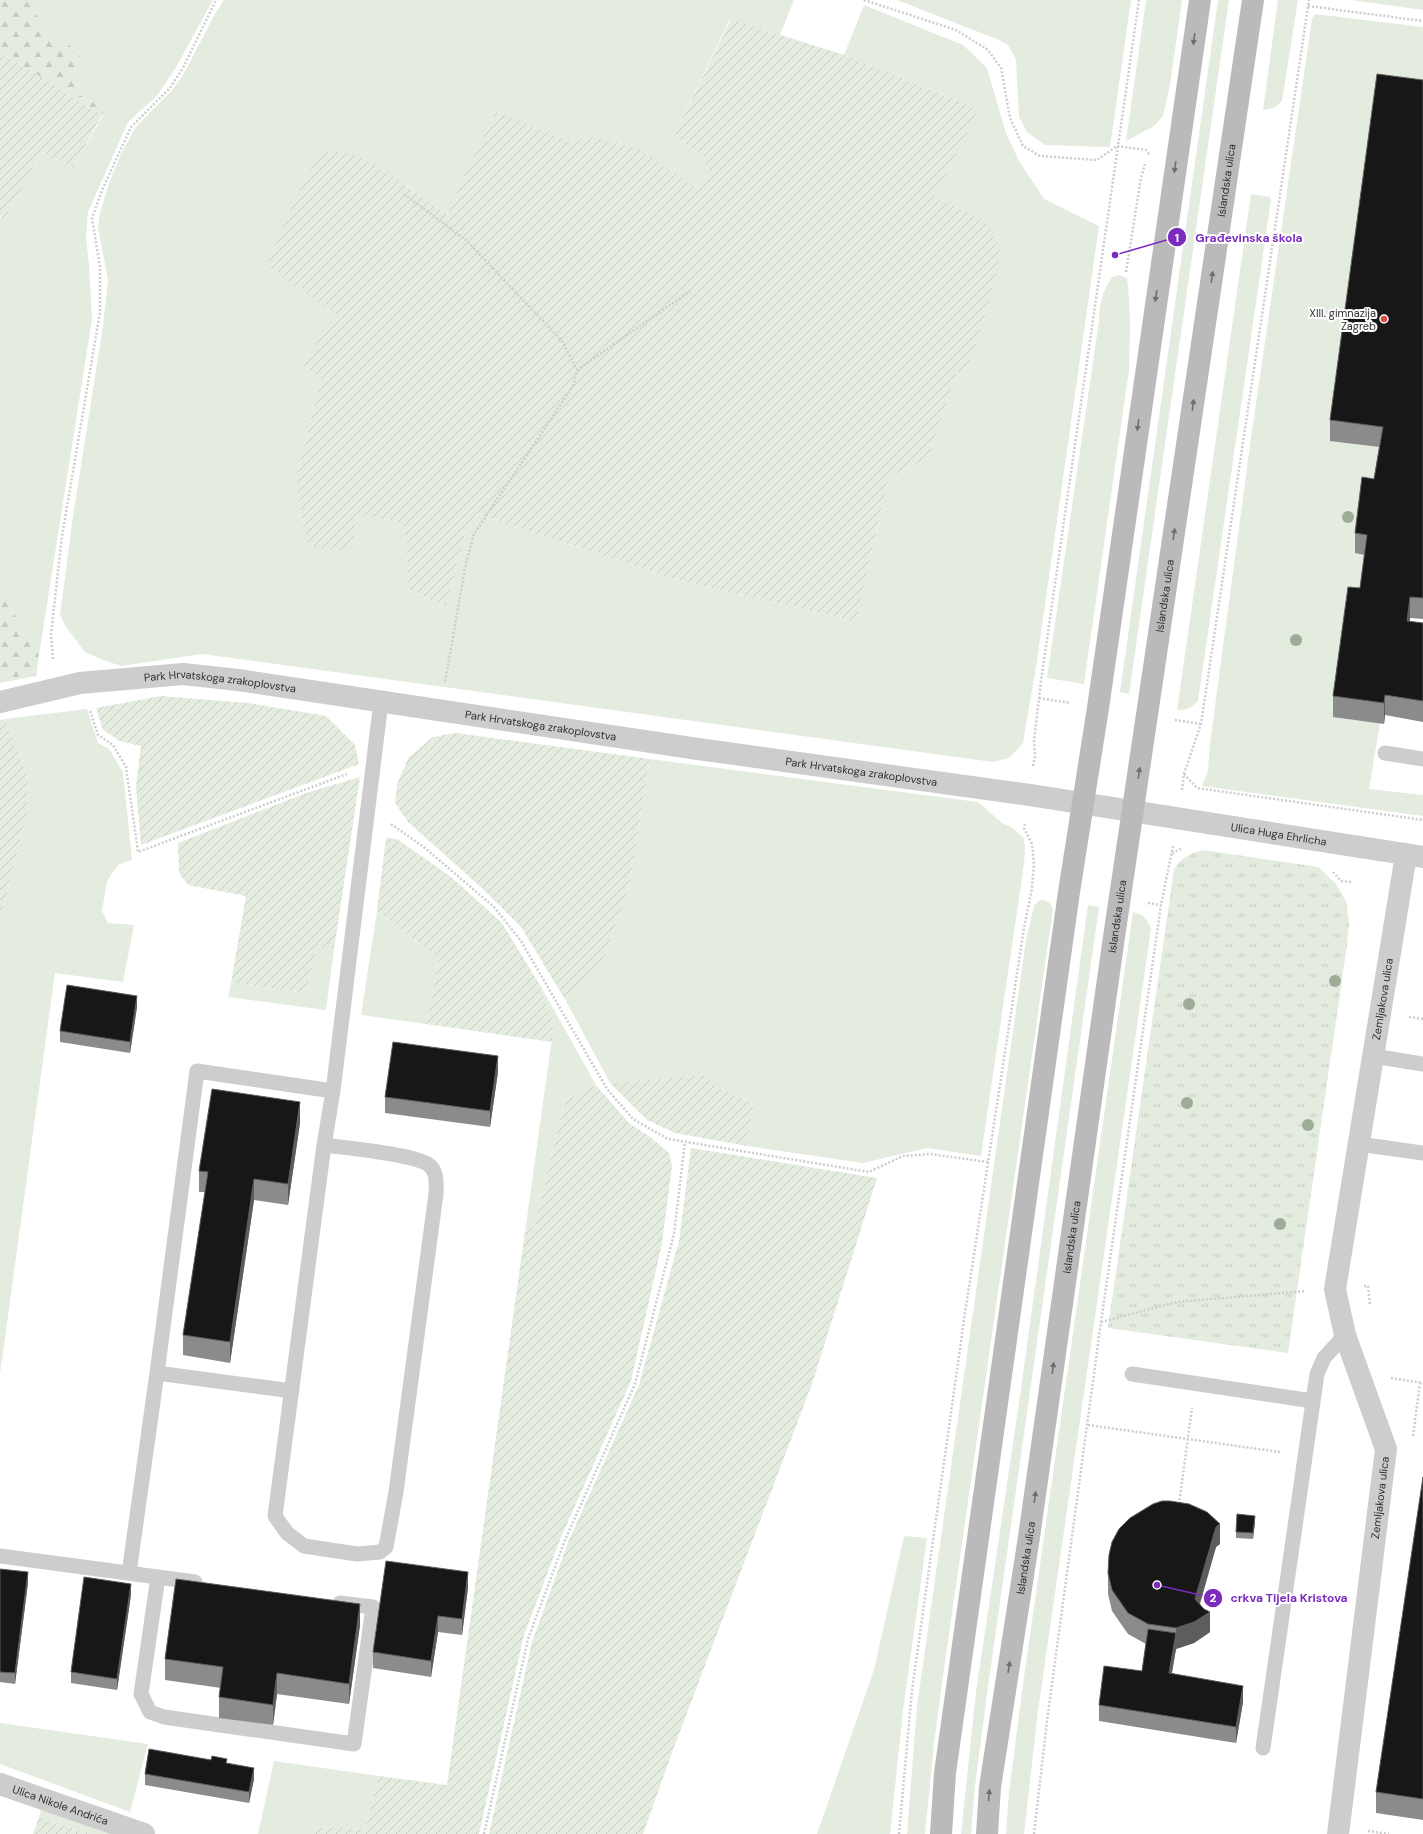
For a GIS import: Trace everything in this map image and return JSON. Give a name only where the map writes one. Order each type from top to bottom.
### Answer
[{"type":"street","points":[[941,1834],[945,1773],[1082,804],[1098,708],[1200,0]]},
{"type":"street","name":"Islandska ulica","points":[[986,1834],[990,1786],[1029,1537],[1114,937],[1134,812],[1253,0]]},
{"type":"street","name":"Park Hrvatskoga zrakoplovstva","points":[[0,702],[80,683],[182,674],[238,680],[690,748],[1030,795],[1134,812]]},
{"type":"street","name":"Ulica Huga Ehrlicha","points":[[1134,812],[1415,856]]},
{"type":"street","name":"Zemljakova ulica","points":[[1338,1834],[1386,1450],[1345,1335],[1335,1289],[1373,1056],[1415,856]]},
{"type":"street","name":"Ulica Nikole Andrića","points":[[0,1784],[144,1834]]},
{"type":"lane","points":[[324,1145],[414,1158],[430,1166],[436,1175],[436,1194],[396,1492],[386,1547],[380,1552],[357,1554],[304,1546],[287,1533],[275,1516],[324,1145],[333,1091],[382,702]]},
{"type":"lane","points":[[1385,753],[1423,759]]},
{"type":"lane","points":[[1373,1056],[1423,1064]]},
{"type":"lane","points":[[129,1573],[197,1071],[333,1091]]},
{"type":"lane","points":[[1358,1144],[1423,1153]]},
{"type":"lane","points":[[1263,1748],[1317,1374],[1324,1358],[1345,1335]]},
{"type":"lane","points":[[157,1373],[292,1391]]},
{"type":"lane","points":[[1132,1374],[1313,1401]]},
{"type":"lane","points":[[0,1556],[212,1585]]},
{"type":"lane","points":[[158,1577],[141,1694],[150,1712],[164,1717],[354,1744],[374,1607],[327,1601]]},
{"type":"path","points":[[56,689],[51,634],[61,543],[100,312],[100,267],[92,218],[103,188],[131,127],[170,88],[183,68],[216,0]]},
{"type":"path","points":[[864,0],[956,30],[988,50],[1002,68],[1010,118],[1023,146],[1040,156],[1097,160],[1117,146],[1146,150],[1149,154],[1141,178],[1126,272]]},
{"type":"path","points":[[1035,756],[1034,740],[1039,698],[1139,0]]},
{"type":"path","points":[[1183,784],[1184,774],[1201,724],[1309,0]]},
{"type":"path","points":[[1308,6],[1423,21]]},
{"type":"path","points":[[404,194],[466,240],[562,341],[577,370]]},
{"type":"path","points":[[444,685],[466,563],[474,534],[573,386],[577,370],[690,291]]},
{"type":"path","points":[[80,683],[98,735],[113,745],[126,767],[138,852],[374,765]]},
{"type":"path","points":[[1039,698],[1071,703]]},
{"type":"path","points":[[1175,720],[1201,724]]},
{"type":"path","points":[[1184,774],[1197,788],[1423,820]]},
{"type":"path","points":[[368,807],[425,848],[494,907],[521,941],[607,1089],[633,1119],[668,1139],[869,1172],[903,1156],[930,1154],[988,1162]]},
{"type":"path","points":[[899,1834],[912,1690],[965,1313],[1024,928],[1033,880],[1034,864],[1032,844],[1024,828]]},
{"type":"path","points":[[1034,1834],[1047,1721],[1101,1322],[1160,913],[1173,844]]},
{"type":"path","points":[[1408,1016],[1423,1019]]},
{"type":"path","points":[[484,1834],[528,1639],[565,1540],[635,1384],[674,1234],[685,1142]]},
{"type":"path","points":[[1101,1322],[1177,1302],[1312,1290]]},
{"type":"path","points":[[1179,1508],[1196,1384]]},
{"type":"path","points":[[1088,1425],[1305,1456]]},
{"type":"path","points":[[1367,1831],[1389,1834]]},
{"type":"green space","points":[[0,0],[26,0],[47,29],[81,54],[74,72],[80,95],[106,110],[102,115],[0,52]]},
{"type":"green space","points":[[26,0],[213,0],[175,69],[156,97],[128,122],[88,212],[86,238],[92,319],[39,655],[28,634],[0,593],[0,217],[5,219],[41,152],[73,168],[106,110],[80,95],[74,72],[81,54],[47,29]]},
{"type":"green space","points":[[224,0],[794,0],[780,35],[730,19],[674,135],[703,156],[709,173],[697,190],[638,149],[596,137],[570,141],[496,113],[469,165],[447,216],[404,183],[339,315],[300,365],[321,377],[296,479],[304,533],[308,545],[354,538],[357,514],[402,523],[407,545],[408,589],[446,607],[466,531],[476,514],[681,581],[856,621],[889,477],[928,459],[957,371],[966,371],[987,310],[987,222],[934,196],[969,105],[844,55],[864,5],[963,45],[987,68],[1006,133],[1019,161],[1044,199],[1099,226],[1037,661],[1023,743],[1009,758],[993,762],[202,654],[121,666],[85,652],[66,627],[60,615],[73,516],[103,326],[108,280],[98,227],[100,213],[109,183],[121,154],[135,128],[173,89],[183,75],[216,12]]},
{"type":"green space","points":[[897,0],[1131,0],[1110,147],[1045,145],[1027,132],[1019,117],[1016,60],[1008,45],[999,40]]},
{"type":"green space","points":[[1146,0],[1182,0],[1170,85],[1163,116],[1154,126],[1126,141]]},
{"type":"green space","points":[[1218,0],[1229,0],[1129,694],[1120,692]]},
{"type":"green space","points":[[1278,0],[1298,0],[1282,101],[1274,108],[1263,110]]},
{"type":"green space","points":[[1351,0],[1423,0],[1423,10]]},
{"type":"green space","points":[[1315,14],[1423,27],[1423,101],[1330,440],[1383,448],[1355,553],[1367,556],[1380,723],[1369,789],[1423,795],[1423,816],[1202,786],[1208,771],[1210,743],[1252,431],[1312,19]]},
{"type":"green space","points":[[731,19],[844,55],[969,105],[977,115],[934,196],[987,222],[1001,253],[987,310],[966,372],[957,371],[928,459],[889,477],[856,621],[681,581],[476,514],[466,531],[446,607],[408,589],[407,545],[402,523],[357,514],[354,538],[342,551],[308,545],[304,533],[296,479],[321,377],[300,365],[338,315],[267,266],[284,224],[316,161],[323,154],[335,151],[351,154],[386,172],[405,184],[447,215],[469,165],[496,112],[570,141],[596,137],[639,149],[697,189],[709,173],[703,156],[674,135]]},
{"type":"green space","points":[[0,52],[102,115],[73,168],[41,152],[5,219],[0,217]]},
{"type":"green space","points":[[1251,194],[1270,197],[1271,200],[1198,701],[1189,708],[1177,710]]},
{"type":"green space","points":[[1120,275],[1127,278],[1130,324],[1129,370],[1084,684],[1047,678],[1101,303],[1106,287],[1112,277]]},
{"type":"green space","points":[[0,593],[28,634],[39,655],[36,676],[0,683]]},
{"type":"green space","points":[[161,696],[248,703],[326,716],[355,745],[359,764],[141,845],[136,786],[141,746],[120,741],[103,730],[96,708]]},
{"type":"green space","points":[[87,709],[98,743],[109,749],[123,772],[132,860],[118,865],[107,881],[102,911],[108,923],[134,925],[123,982],[55,973],[0,1374],[0,913],[2,913],[27,814],[28,778],[5,719]]},
{"type":"green space","points":[[5,719],[28,778],[27,814],[2,913],[0,913],[0,720]]},
{"type":"green space","points":[[455,733],[650,759],[629,887],[601,967],[566,1001],[521,927],[483,889],[408,822],[395,803],[397,784],[409,757],[433,737]]},
{"type":"green space","points":[[650,759],[978,802],[1002,823],[1011,827],[1024,838],[1024,864],[981,1156],[927,1148],[863,1163],[747,1146],[754,1104],[717,1087],[704,1075],[610,1083],[566,1001],[601,967],[629,887]]},
{"type":"green space","points":[[360,777],[334,949],[317,947],[306,993],[231,983],[246,896],[188,885],[179,873],[178,843],[306,793]]},
{"type":"green space","points":[[386,838],[397,839],[451,877],[501,922],[540,985],[554,1024],[552,1042],[426,1024],[439,959],[377,911]]},
{"type":"green space","points":[[1204,850],[1318,867],[1336,884],[1346,901],[1349,923],[1347,945],[1288,1353],[1108,1328],[1174,869],[1180,861],[1187,856]]},
{"type":"green space","points":[[1043,900],[1050,903],[1053,909],[943,1676],[934,1743],[925,1834],[907,1834],[917,1706],[1026,940],[1034,906],[1038,901]]},
{"type":"green space","points":[[1088,905],[1099,907],[987,1694],[975,1786],[971,1834],[961,1834],[976,1692],[1018,1410]]},
{"type":"green space","points":[[377,911],[439,959],[426,1024],[361,1015]]},
{"type":"green space","points":[[1133,912],[1140,914],[1145,918],[1151,929],[1038,1711],[1024,1834],[1006,1834],[1009,1792],[1024,1677]]},
{"type":"green space","points":[[317,947],[334,949],[326,1010],[228,997],[231,983],[306,993]]},
{"type":"green space","points":[[540,985],[596,1085],[566,1100],[557,1131],[535,1226],[525,1232],[554,1024]]},
{"type":"green space","points":[[704,1075],[717,1087],[754,1104],[747,1146],[675,1133],[647,1120],[610,1083]]},
{"type":"green space","points":[[596,1085],[629,1123],[650,1137],[669,1153],[672,1166],[662,1243],[631,1381],[561,1537],[524,1635],[479,1834],[312,1834],[314,1827],[365,1829],[379,1776],[447,1785],[525,1232],[535,1226],[557,1131],[566,1100]]},
{"type":"green space","points":[[691,1148],[877,1178],[812,1384],[674,1747],[643,1834],[489,1834],[532,1642],[569,1540],[639,1385],[679,1241]]},
{"type":"green space","points":[[904,1536],[927,1538],[903,1711],[890,1834],[817,1834],[874,1670]]},
{"type":"green space","points":[[0,1723],[148,1744],[130,1812],[0,1764]]},
{"type":"green space","points":[[274,1761],[379,1776],[365,1829],[315,1827],[312,1834],[258,1834]]},
{"type":"green space","points":[[42,1806],[117,1834],[89,1834],[39,1817]]},
{"type":"green space","points":[[39,1817],[89,1834],[33,1834]]},
{"type":"building","points":[[1377,74],[1423,80],[1423,598],[1410,597],[1407,621],[1423,623],[1423,701],[1385,695],[1384,703],[1333,696],[1348,587],[1360,588],[1367,535],[1355,533],[1362,477],[1374,479],[1383,427],[1330,420]]},
{"type":"building","points":[[67,985],[137,996],[130,1042],[60,1031]]},
{"type":"building","points":[[393,1042],[498,1056],[490,1111],[385,1097]]},
{"type":"building","points":[[212,1089],[300,1102],[288,1184],[254,1179],[230,1342],[183,1335],[208,1172],[199,1171]]},
{"type":"building","points":[[1423,1477],[1423,1799],[1376,1792]]},
{"type":"building","points":[[1162,1501],[1189,1504],[1207,1512],[1220,1524],[1216,1527],[1195,1599],[1204,1609],[1210,1612],[1194,1622],[1176,1628],[1148,1624],[1128,1613],[1112,1590],[1108,1573],[1109,1555],[1112,1542],[1119,1529],[1130,1518],[1153,1504]]},
{"type":"building","points":[[1237,1514],[1255,1516],[1253,1533],[1236,1532]]},
{"type":"building","points":[[386,1561],[468,1572],[462,1619],[438,1616],[431,1661],[373,1652]]},
{"type":"building","points":[[0,1569],[28,1572],[15,1673],[0,1672]]},
{"type":"building","points":[[84,1577],[131,1584],[117,1679],[71,1672]]},
{"type":"building","points":[[176,1579],[360,1604],[349,1684],[277,1673],[273,1705],[219,1697],[223,1667],[165,1659]]},
{"type":"building","points":[[1148,1629],[1176,1633],[1169,1673],[1243,1686],[1236,1727],[1099,1705],[1104,1666],[1142,1671]]},
{"type":"building","points":[[149,1749],[211,1760],[212,1756],[227,1759],[226,1763],[254,1768],[249,1792],[145,1774]]},
{"type":"place","name":"Građevinska škola","points":[[1115,255]]},
{"type":"place","name":"XIII. gimnazija Zagreb","points":[[1384,319]]},
{"type":"place","name":"crkva Tijela Kristova","points":[[1157,1585]]}]
